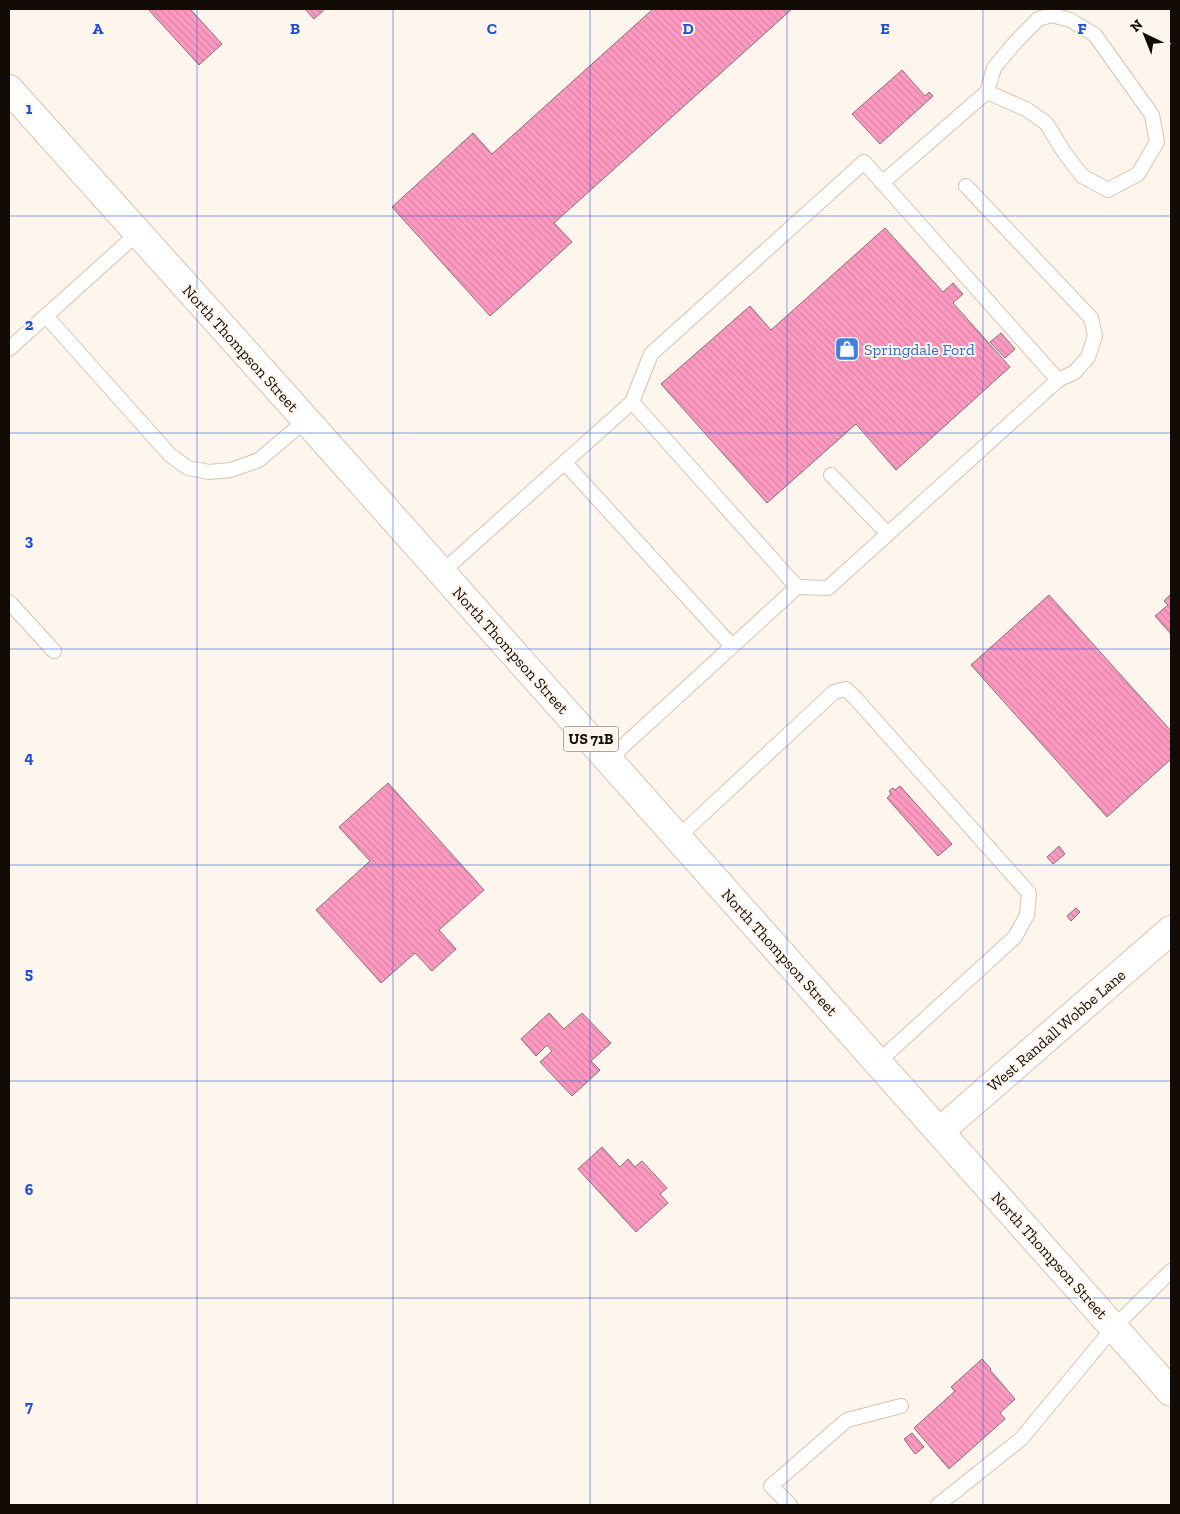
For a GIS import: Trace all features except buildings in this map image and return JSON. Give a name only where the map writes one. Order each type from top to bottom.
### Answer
[{"type":"main road","name":"North Thompson Street","points":[[9,88],[1171,1392]]},
{"type":"main road","name":"West Randall Wobbe Lane","points":[[940,1131],[1171,930]]},
{"type":"lane","points":[[882,183],[987,92],[994,68],[1024,32],[1038,19],[1052,15],[1070,20],[1096,35],[1152,115],[1157,142],[1138,174],[1108,190],[1082,176],[1046,123],[1026,110],[987,92]]},
{"type":"lane","points":[[442,572],[632,402],[652,354],[864,162],[1058,380]]},
{"type":"lane","points":[[608,759],[797,588],[828,588],[1058,380],[1075,372],[1088,357],[1095,336],[1091,318],[966,186]]},
{"type":"lane","points":[[9,349],[138,234]]},
{"type":"lane","points":[[46,316],[170,455],[188,468],[209,472],[231,470],[259,460],[306,420]]},
{"type":"lane","points":[[632,402],[797,588]]},
{"type":"lane","points":[[564,463],[732,646]]},
{"type":"lane","points":[[832,475],[888,534]]},
{"type":"lane","points":[[9,602],[54,651]]},
{"type":"lane","points":[[678,837],[834,692],[846,689],[1029,893],[1027,915],[1014,937],[878,1062]]},
{"type":"lane","points":[[938,1505],[1021,1439],[1114,1327],[1171,1272]]},
{"type":"lane","points":[[790,1505],[771,1486],[847,1420],[901,1406]]},
{"type":"place","name":"Springdale Ford","points":[[847,349]]}]
